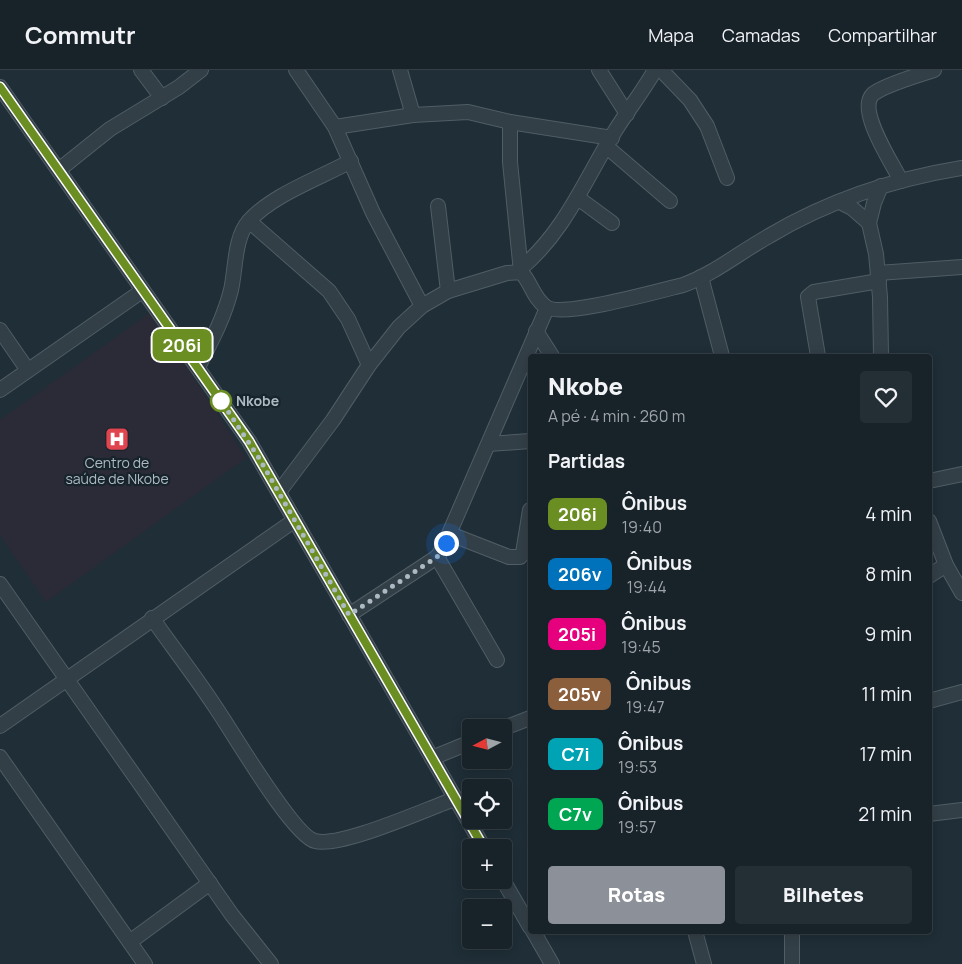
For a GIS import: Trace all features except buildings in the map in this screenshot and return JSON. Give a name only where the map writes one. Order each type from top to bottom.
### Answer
[{"type":"street","points":[[141,70],[162,98]]},
{"type":"street","points":[[60,170],[110,129],[162,98],[201,70]]},
{"type":"street","points":[[296,70],[335,127],[381,229],[422,306]]},
{"type":"street","points":[[400,70],[413,115]]},
{"type":"street","points":[[599,70],[627,114]]},
{"type":"street","points":[[279,492],[333,420],[369,365],[399,327],[422,306],[448,291],[520,270],[552,236],[578,198],[655,70]]},
{"type":"street","points":[[661,70],[690,100],[706,126],[727,178]]},
{"type":"street","points":[[901,181],[870,122],[868,102],[874,93],[932,70]]},
{"type":"street","points":[[0,87],[249,441],[479,839]]},
{"type":"street","points":[[335,127],[413,115],[468,112],[610,142],[670,201]]},
{"type":"street","points":[[510,122],[510,170],[520,270],[537,298],[547,308],[570,310],[683,285],[701,277],[769,236],[840,202],[881,186],[962,168]]},
{"type":"street","points":[[198,367],[226,308],[243,230],[249,221],[264,207],[351,161]]},
{"type":"street","points":[[881,186],[869,223],[878,277],[881,354]]},
{"type":"street","points":[[578,198],[612,223]]},
{"type":"street","points":[[840,202],[852,208],[869,223]]},
{"type":"street","points":[[438,206],[448,291]]},
{"type":"street","points":[[249,221],[329,291],[348,319],[369,365]]},
{"type":"street","points":[[818,354],[808,297],[814,292],[878,277],[962,267]]},
{"type":"street","points":[[701,277],[721,354]]},
{"type":"street","points":[[0,390],[27,369],[142,291]]},
{"type":"street","points":[[349,615],[437,557],[450,534],[547,308]]},
{"type":"street","points":[[0,330],[27,369]]},
{"type":"street","points":[[536,331],[551,354]]},
{"type":"street","points":[[489,444],[528,441]]},
{"type":"street","points":[[932,480],[962,474]]},
{"type":"street","points":[[0,726],[152,618],[295,520]]},
{"type":"street","points":[[450,534],[509,557],[520,557],[523,553],[528,522]]},
{"type":"street","points":[[932,527],[953,569],[962,594]]},
{"type":"street","points":[[437,557],[497,660]]},
{"type":"street","points":[[932,575],[953,569]]},
{"type":"street","points":[[0,584],[210,883],[271,964]]},
{"type":"street","points":[[152,618],[216,707],[270,792],[306,837],[313,841],[325,843],[455,799]]},
{"type":"street","points":[[932,700],[962,692]]},
{"type":"street","points":[[512,725],[528,719]]},
{"type":"street","points":[[432,758],[462,746]]},
{"type":"street","points":[[0,757],[145,964]]},
{"type":"street","points":[[932,814],[962,810]]},
{"type":"street","points":[[131,942],[210,883]]},
{"type":"street","points":[[508,889],[528,923]]},
{"type":"street","points":[[535,934],[552,964]]},
{"type":"street","points":[[696,934],[704,964]]},
{"type":"street","points":[[792,934],[792,964]]},
{"type":"shaded area","name":"Centro de saúde de Nkobe","points":[[151,312],[246,458],[46,602],[0,535],[0,420]]},
{"type":"bus line","name":"206i","points":[[0,87],[249,441],[479,839]]},
{"type":"place","name":"Nkobe","points":[[221,401]]},
{"type":"place","name":"Centro de saúde de Nkobe","points":[[117,439]]},
{"type":"route","points":[[221,401],[220,399],[249,441],[349,615],[437,557],[446,543]]}]
